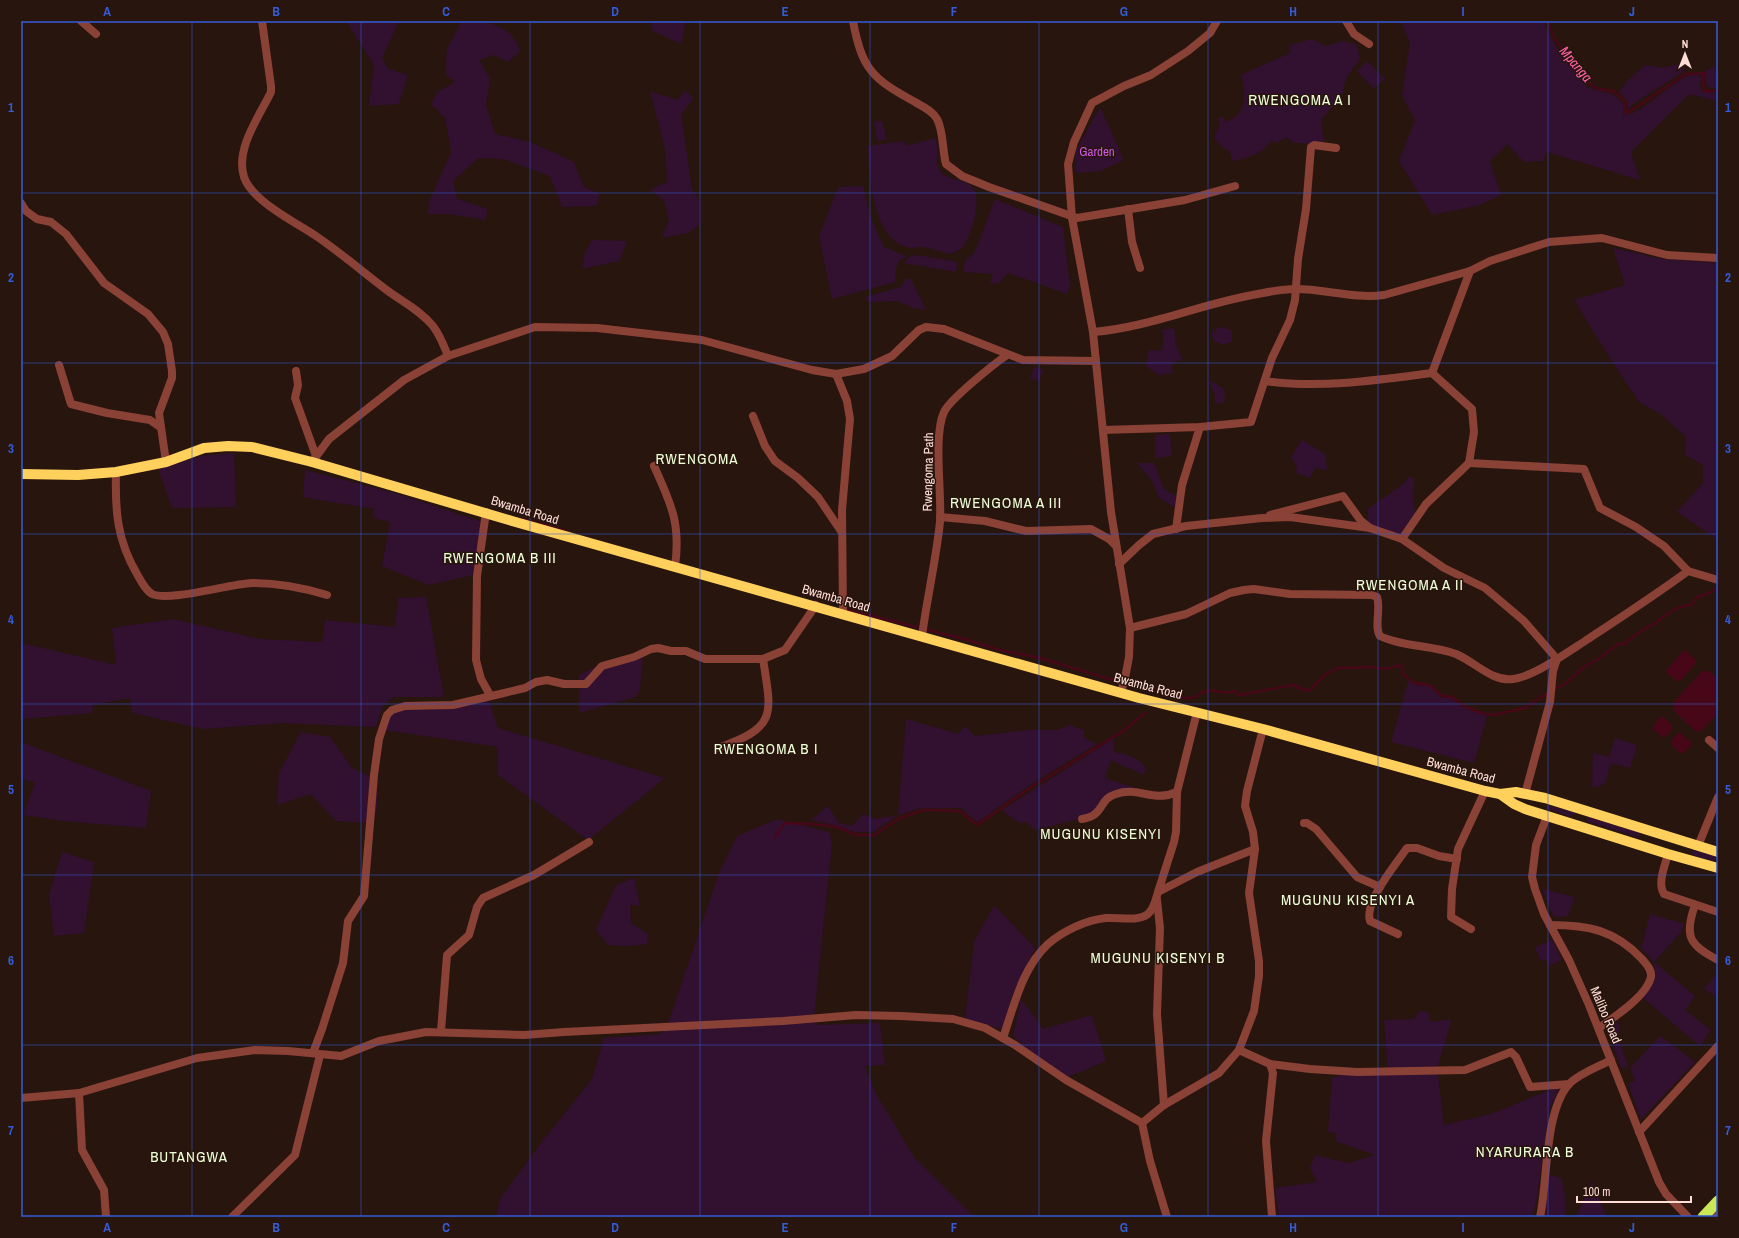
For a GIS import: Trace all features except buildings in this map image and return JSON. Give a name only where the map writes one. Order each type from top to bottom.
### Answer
[{"type":"highway","points":[[1710,1214],[1718,1201]]},
{"type":"main road","name":"Bwamba Road","points":[[21,474],[78,475],[116,472],[166,462],[204,448],[228,446],[252,447],[314,459],[486,512],[675,567],[816,605],[843,614],[1121,692],[1263,729],[1485,791],[1500,794],[1525,794],[1545,798],[1718,852]]},
{"type":"main road","name":"Bwamba Road","points":[[1500,794],[1514,804],[1547,816],[1718,868]]},
{"type":"main road","points":[[1646,847],[1652,831]]},
{"type":"street","points":[[81,21],[96,34]]},
{"type":"street","points":[[262,21],[272,86],[271,92],[246,141],[242,155],[244,177],[250,187],[270,206],[342,253],[388,291],[422,315],[436,330],[448,356]]},
{"type":"street","points":[[854,21],[861,53],[874,75],[886,86],[927,109],[937,119],[944,159],[950,169],[989,187],[1072,218],[1087,218],[1128,209],[1185,200],[1235,186]]},
{"type":"street","points":[[1121,692],[1129,657],[1130,628],[1116,547],[1093,332],[1072,218],[1068,164],[1074,142],[1092,103],[1124,86],[1151,75],[1188,51],[1210,33],[1217,21]]},
{"type":"street","points":[[1346,21],[1354,34],[1369,44]]},
{"type":"street","points":[[1103,430],[1200,427],[1252,422],[1272,358],[1290,320],[1296,289],[1300,240],[1306,209],[1311,147],[1314,145],[1336,148]]},
{"type":"street","points":[[21,204],[26,211],[38,219],[51,222],[66,234],[104,283],[148,314],[163,332],[168,344],[172,371],[170,384],[160,408],[160,427],[166,462]]},
{"type":"street","points":[[1128,209],[1132,242],[1140,268]]},
{"type":"street","points":[[1093,332],[1112,331],[1157,321],[1262,293],[1296,289],[1376,296],[1470,271],[1490,261],[1549,242],[1585,238],[1602,238],[1667,256],[1718,258]]},
{"type":"street","points":[[1432,373],[1470,271]]},
{"type":"street","points":[[314,459],[329,439],[404,380],[448,356],[535,327],[597,328],[702,340],[812,370],[836,374],[864,369],[892,356],[919,330],[926,327],[944,329],[1007,355],[1030,361],[1096,361]]},
{"type":"street","name":"Rwengoma Path","points":[[922,636],[940,518],[939,441],[945,412],[968,387],[1007,355]]},
{"type":"street","points":[[60,365],[71,404],[107,413],[150,420],[160,427]]},
{"type":"street","points":[[296,371],[298,385],[295,398],[314,459]]},
{"type":"street","points":[[1265,381],[1304,383],[1363,382],[1432,373],[1472,409],[1474,432],[1469,463],[1426,504],[1402,539]]},
{"type":"street","points":[[836,374],[847,401],[850,419],[842,501],[843,614]]},
{"type":"street","points":[[753,416],[765,446],[775,461],[798,478],[818,497],[842,531]]},
{"type":"street","points":[[1176,529],[1182,485],[1200,427]]},
{"type":"street","points":[[1469,463],[1584,469],[1601,509],[1636,527],[1664,546],[1688,571],[1718,580]]},
{"type":"street","points":[[654,466],[675,517],[677,542],[675,567]]},
{"type":"street","points":[[116,472],[115,502],[123,547],[145,588],[151,593],[159,596],[174,595],[236,584],[264,583],[327,595]]},
{"type":"street","points":[[1262,518],[1284,510],[1343,496],[1361,521],[1370,528]]},
{"type":"street","points":[[486,512],[477,576],[476,660],[481,679],[490,695]]},
{"type":"street","points":[[1119,564],[1153,534],[1176,529],[1262,518],[1290,517],[1370,528],[1402,539],[1444,568],[1485,588],[1524,621],[1557,659]]},
{"type":"street","points":[[940,518],[985,521],[1026,531],[1091,529],[1109,539],[1116,547]]},
{"type":"street","points":[[1130,628],[1186,614],[1230,593],[1254,588],[1290,594],[1372,595],[1377,597],[1378,634],[1383,638],[1454,654],[1469,660],[1490,674],[1504,679],[1514,679],[1523,677],[1557,659],[1651,598],[1688,571]]},
{"type":"street","points":[[232,1217],[296,1155],[322,1029],[343,963],[348,921],[364,896],[374,775],[379,739],[387,715],[392,710],[405,706],[453,705],[490,695],[525,688],[536,682],[547,680],[568,684],[586,684],[602,666],[634,657],[651,649],[658,648],[671,652],[686,651],[705,659],[763,659],[785,650],[816,605]]},
{"type":"street","points":[[718,748],[747,736],[760,728],[766,719],[768,692],[763,659]]},
{"type":"street","points":[[1525,794],[1551,697],[1551,684],[1557,659]]},
{"type":"street","points":[[1003,1038],[1027,973],[1038,955],[1048,944],[1065,932],[1095,920],[1105,918],[1144,917],[1150,913],[1172,852],[1176,832],[1177,792],[1197,712]]},
{"type":"street","points":[[1142,1124],[1164,1105],[1219,1073],[1239,1050],[1254,1011],[1259,976],[1257,937],[1249,893],[1255,849],[1253,832],[1245,806],[1249,783],[1263,729]]},
{"type":"street","points":[[1708,740],[1718,748]]},
{"type":"street","points":[[1082,819],[1091,818],[1096,814],[1104,802],[1113,794],[1132,791],[1160,798],[1177,792]]},
{"type":"street","points":[[1471,929],[1451,917],[1452,890],[1460,845],[1485,791]]},
{"type":"street","points":[[1698,846],[1718,797]]},
{"type":"street","name":"Malibo Road","points":[[1547,816],[1536,845],[1532,877],[1535,889],[1550,925],[1569,960],[1599,1028],[1659,1182],[1670,1199],[1688,1217]]},
{"type":"street","points":[[1304,823],[1307,823],[1316,829],[1357,877],[1380,887]]},
{"type":"street","points":[[441,1031],[447,955],[469,935],[479,903],[483,898],[534,875],[589,842]]},
{"type":"street","points":[[1398,934],[1370,921],[1368,912],[1380,887],[1410,847],[1439,856],[1457,859]]},
{"type":"street","points":[[1157,895],[1197,872],[1255,849]]},
{"type":"street","points":[[1668,854],[1661,889],[1664,894],[1718,912]]},
{"type":"street","points":[[1157,895],[1160,928],[1157,1014],[1164,1105]]},
{"type":"street","points":[[1695,905],[1689,929],[1692,941],[1699,948],[1718,960]]},
{"type":"street","points":[[1550,925],[1587,927],[1620,939],[1649,967],[1651,978],[1642,993],[1627,1007],[1599,1028]]},
{"type":"street","points":[[21,1098],[79,1093],[197,1058],[255,1050],[288,1050],[341,1056],[379,1041],[411,1034],[441,1031],[524,1035],[783,1022],[856,1015],[953,1019],[985,1028],[1003,1038],[1066,1080],[1142,1124],[1150,1161],[1167,1217]]},
{"type":"street","points":[[1639,1132],[1718,1046]]},
{"type":"street","points":[[1239,1050],[1270,1064],[1310,1069],[1356,1072],[1465,1070],[1511,1052],[1516,1058],[1530,1087],[1569,1084]]},
{"type":"street","points":[[1540,1217],[1556,1109],[1569,1084],[1578,1077],[1611,1060]]},
{"type":"street","points":[[1270,1064],[1273,1073],[1273,1084],[1266,1141],[1272,1217]]},
{"type":"street","points":[[79,1093],[82,1150],[104,1190],[106,1217]]},
{"type":"green space","points":[[346,21],[399,21],[382,58],[388,69],[408,75],[399,104],[369,106],[374,65]]},
{"type":"green space","points":[[462,21],[489,23],[505,30],[516,42],[520,51],[508,62],[494,55],[479,60],[490,79],[486,105],[495,134],[530,142],[574,162],[584,187],[600,194],[596,206],[562,207],[550,176],[503,159],[478,158],[453,181],[457,199],[488,209],[485,220],[450,214],[428,214],[429,202],[451,152],[445,118],[431,104],[437,92],[455,82],[445,74],[447,49]]},
{"type":"green space","points":[[652,21],[686,21],[681,44],[651,30]]},
{"type":"green space","points":[[1400,21],[1543,21],[1556,47],[1588,88],[1612,94],[1623,103],[1623,115],[1629,115],[1637,111],[1681,79],[1690,75],[1697,75],[1702,78],[1699,84],[1702,91],[1718,94],[1718,101],[1689,94],[1631,152],[1640,180],[1547,152],[1543,161],[1524,162],[1507,144],[1490,161],[1501,195],[1480,205],[1432,215],[1399,161],[1415,120],[1402,96],[1410,42]]},
{"type":"green space","points":[[1312,39],[1325,46],[1343,41],[1356,44],[1360,59],[1346,78],[1342,95],[1321,120],[1324,144],[1294,143],[1286,137],[1277,143],[1272,141],[1254,155],[1232,161],[1230,151],[1223,148],[1214,137],[1220,126],[1218,118],[1223,117],[1226,123],[1236,116],[1242,109],[1244,94],[1241,75],[1290,53],[1289,45]]},
{"type":"green space","points":[[1367,61],[1385,79],[1374,89],[1357,71]]},
{"type":"green space","points":[[1683,63],[1683,72],[1634,103],[1628,110],[1627,100],[1619,92],[1628,80],[1645,65],[1662,68]]},
{"type":"green space","points":[[1714,66],[1718,74],[1718,88],[1707,87],[1705,71]]},
{"type":"green space","points":[[650,91],[677,100],[685,91],[694,98],[681,114],[692,189],[699,200],[699,225],[688,233],[662,238],[669,220],[664,200],[650,190],[667,182],[665,149]]},
{"type":"green space","name":"Garden","points":[[1100,107],[1124,160],[1100,171],[1076,173],[1076,151]]},
{"type":"green space","points":[[883,121],[886,140],[877,141],[874,122]]},
{"type":"green space","points":[[935,138],[937,146],[937,163],[940,171],[947,176],[970,185],[976,193],[977,200],[975,216],[968,239],[959,250],[950,254],[920,247],[911,248],[898,243],[888,234],[881,221],[872,190],[868,146],[904,141],[907,146]]},
{"type":"green space","points":[[863,186],[871,218],[884,247],[908,257],[899,260],[895,272],[895,282],[832,299],[819,237],[838,187]]},
{"type":"green space","points":[[995,199],[1063,227],[1070,286],[1067,294],[1008,273],[998,284],[990,283],[993,274],[963,272],[965,261],[975,252]]},
{"type":"green space","points":[[592,240],[627,241],[619,261],[582,269],[585,252]]},
{"type":"green space","points":[[1613,248],[1662,259],[1718,263],[1718,540],[1677,512],[1703,483],[1703,465],[1685,455],[1686,437],[1661,414],[1640,403],[1574,300],[1625,285]]},
{"type":"green space","points":[[917,255],[957,262],[956,272],[903,263],[911,256]]},
{"type":"green space","points":[[906,279],[911,279],[926,310],[913,308],[897,301],[868,302],[865,297],[901,287]]},
{"type":"green space","points":[[1225,327],[1226,329],[1232,330],[1232,342],[1223,344],[1214,340],[1212,337],[1212,331],[1215,332],[1216,328]]},
{"type":"green space","points":[[1174,328],[1177,349],[1183,359],[1171,363],[1173,373],[1158,375],[1146,366],[1149,350],[1162,351],[1164,334],[1161,330]]},
{"type":"green space","points":[[1034,367],[1043,370],[1039,381],[1030,378]]},
{"type":"green space","points":[[1208,382],[1213,382],[1223,388],[1225,395],[1224,403],[1215,404],[1215,394]]},
{"type":"green space","points":[[1170,434],[1172,456],[1155,458],[1155,435]]},
{"type":"green space","points":[[1302,440],[1325,454],[1327,470],[1315,468],[1310,478],[1295,472],[1297,467],[1291,457]]},
{"type":"green space","points":[[234,453],[236,507],[172,508],[158,468],[200,456]]},
{"type":"green space","points":[[1137,463],[1154,463],[1164,489],[1181,499],[1176,508],[1159,498],[1152,481]]},
{"type":"green space","points":[[305,470],[395,493],[482,522],[477,574],[429,585],[382,566],[390,522],[374,518],[374,509],[303,497]]},
{"type":"green space","points":[[1408,477],[1414,478],[1413,504],[1415,512],[1422,516],[1405,540],[1368,528],[1368,509],[1405,483]]},
{"type":"green space","points":[[426,597],[444,697],[394,697],[383,705],[376,727],[282,723],[203,729],[133,713],[129,698],[93,705],[92,713],[21,719],[21,643],[116,665],[112,628],[173,619],[259,639],[322,642],[325,620],[395,627],[398,598]]},
{"type":"green space","points":[[643,656],[640,690],[635,697],[579,713],[579,675],[590,669],[619,665]]},
{"type":"green space","points":[[1409,679],[1414,685],[1429,686],[1442,698],[1451,698],[1461,706],[1487,716],[1474,763],[1391,742]]},
{"type":"green space","points":[[487,696],[498,728],[665,778],[588,840],[498,775],[498,747],[385,730],[391,710]]},
{"type":"green space","points":[[906,719],[958,734],[965,726],[975,736],[1030,730],[1058,730],[1069,725],[1084,730],[1084,738],[1097,744],[1033,783],[977,822],[961,808],[921,808],[898,815]]},
{"type":"green space","points":[[301,732],[330,737],[352,768],[378,780],[377,808],[373,823],[336,821],[311,794],[277,805],[279,773]]},
{"type":"green space","points":[[1615,738],[1637,745],[1630,768],[1611,763],[1605,783],[1598,787],[1592,787],[1593,753],[1609,757]]},
{"type":"green space","points":[[1113,739],[1114,752],[1136,759],[1146,769],[1144,775],[1111,760],[1105,778],[1138,789],[1108,799],[1100,810],[1079,819],[1035,830],[1027,822],[1019,823],[1002,810]]},
{"type":"green space","points":[[21,742],[151,791],[146,828],[63,821],[24,815],[35,782],[21,779]]},
{"type":"green space","points":[[828,806],[839,823],[852,826],[863,814],[876,819],[898,815],[873,832],[856,832],[835,825],[811,820]]},
{"type":"green space","points":[[1547,806],[1575,812],[1571,817],[1546,808]]},
{"type":"green space","points":[[1588,816],[1639,832],[1640,835],[1638,837],[1586,821]]},
{"type":"green space","points":[[777,819],[829,832],[832,843],[814,1017],[773,1020],[714,1020],[667,1026],[719,873],[737,836]]},
{"type":"green space","points":[[1693,849],[1714,855],[1715,858],[1712,861],[1692,855]]},
{"type":"green space","points":[[62,852],[94,862],[84,933],[54,936],[49,895]]},
{"type":"green space","points":[[634,878],[640,906],[630,905],[631,923],[648,934],[647,944],[626,946],[608,945],[596,930],[616,885]]},
{"type":"green space","points":[[1542,889],[1575,897],[1568,916],[1554,917]]},
{"type":"green space","points":[[994,905],[1035,948],[1012,996],[1005,1026],[1002,1029],[965,1019],[974,942]]},
{"type":"green space","points":[[1650,914],[1684,924],[1681,932],[1654,962],[1695,996],[1685,1010],[1711,1030],[1700,1046],[1643,998],[1651,985],[1655,972],[1652,961],[1641,949]]},
{"type":"green space","points":[[1552,939],[1562,960],[1549,966],[1546,959],[1541,961],[1535,948]]},
{"type":"green space","points":[[1718,972],[1718,998],[1704,989]]},
{"type":"green space","points":[[1021,999],[1043,1029],[1092,1015],[1106,1061],[1068,1077],[1027,1049],[1013,1036]]},
{"type":"green space","points":[[1419,1011],[1428,1012],[1430,1022],[1452,1019],[1437,1068],[1444,1125],[1491,1114],[1560,1086],[1549,1111],[1537,1197],[1532,1217],[1279,1217],[1275,1188],[1317,1182],[1310,1168],[1315,1155],[1348,1163],[1375,1155],[1335,1141],[1336,1133],[1328,1132],[1332,1078],[1344,1074],[1388,1071],[1384,1020],[1414,1019]]},
{"type":"green space","points":[[817,1022],[816,1025],[880,1023],[885,1065],[865,1066],[875,1092],[914,1157],[974,1217],[497,1217],[499,1200],[545,1138],[592,1079],[604,1038],[661,1034],[664,1031]]},
{"type":"green space","points":[[1618,1022],[1620,1025],[1618,1037],[1628,1066],[1622,1069],[1607,1030]]},
{"type":"green space","points":[[1660,1036],[1695,1062],[1641,1119],[1628,1084],[1635,1081],[1630,1068]]},
{"type":"green space","points":[[1549,1175],[1561,1178],[1565,1194],[1565,1217],[1539,1217]]},
{"type":"green space","points":[[1592,1180],[1606,1216],[1576,1217]]},
{"type":"shaded area","points":[[1683,651],[1686,651],[1696,661],[1696,663],[1680,681],[1676,681],[1666,672]]},
{"type":"shaded area","points":[[1702,671],[1709,671],[1718,679],[1718,713],[1700,732],[1694,730],[1673,710],[1674,702]]},
{"type":"shaded area","points":[[1663,717],[1672,725],[1672,729],[1665,737],[1662,737],[1652,728],[1659,718]]},
{"type":"shaded area","points":[[1678,733],[1681,733],[1691,742],[1691,745],[1684,753],[1680,753],[1671,744],[1671,741]]},
{"type":"waterway","name":"Mpanga","points":[[1547,21],[1554,38],[1591,85],[1599,89],[1613,91],[1625,101],[1626,114],[1686,74],[1704,73],[1703,82],[1705,91],[1718,91]]},
{"type":"waterway","points":[[522,519],[567,531]]},
{"type":"waterway","points":[[1553,690],[1566,683],[1584,667],[1600,658],[1618,644],[1623,644],[1677,608],[1692,604],[1697,597],[1718,588]]},
{"type":"waterway","points":[[845,609],[968,640],[1000,650],[1040,658],[1152,692],[1170,689],[1186,698],[1192,698],[1210,690],[1226,693],[1234,691],[1240,695],[1293,685],[1304,690],[1310,690],[1326,674],[1338,668],[1369,667],[1386,669],[1401,665],[1403,674],[1414,683],[1430,685],[1442,696],[1452,697],[1462,705],[1481,713],[1493,715],[1525,708],[1549,692]]},
{"type":"waterway","points":[[775,837],[785,823],[837,827],[856,835],[874,835],[900,818],[923,810],[960,811],[977,825],[1030,788],[1123,731],[1145,713]]},
{"type":"district","name":"RWENGOMA A I","points":[[1300,99]]},
{"type":"district","name":"RWENGOMA","points":[[697,458]]},
{"type":"district","name":"RWENGOMA A III","points":[[1006,502]]},
{"type":"district","name":"RWENGOMA B III","points":[[500,557]]},
{"type":"district","name":"RWENGOMA A II","points":[[1410,584]]},
{"type":"district","name":"RWENGOMA B I","points":[[766,748]]},
{"type":"district","name":"MUGUNU KISENYI","points":[[1101,833]]},
{"type":"district","name":"MUGUNU KISENYI A","points":[[1348,899]]},
{"type":"district","name":"MUGUNU KISENYI B","points":[[1158,957]]},
{"type":"district","name":"NYARURARA B","points":[[1525,1151]]},
{"type":"district","name":"BUTANGWA","points":[[189,1156]]}]
